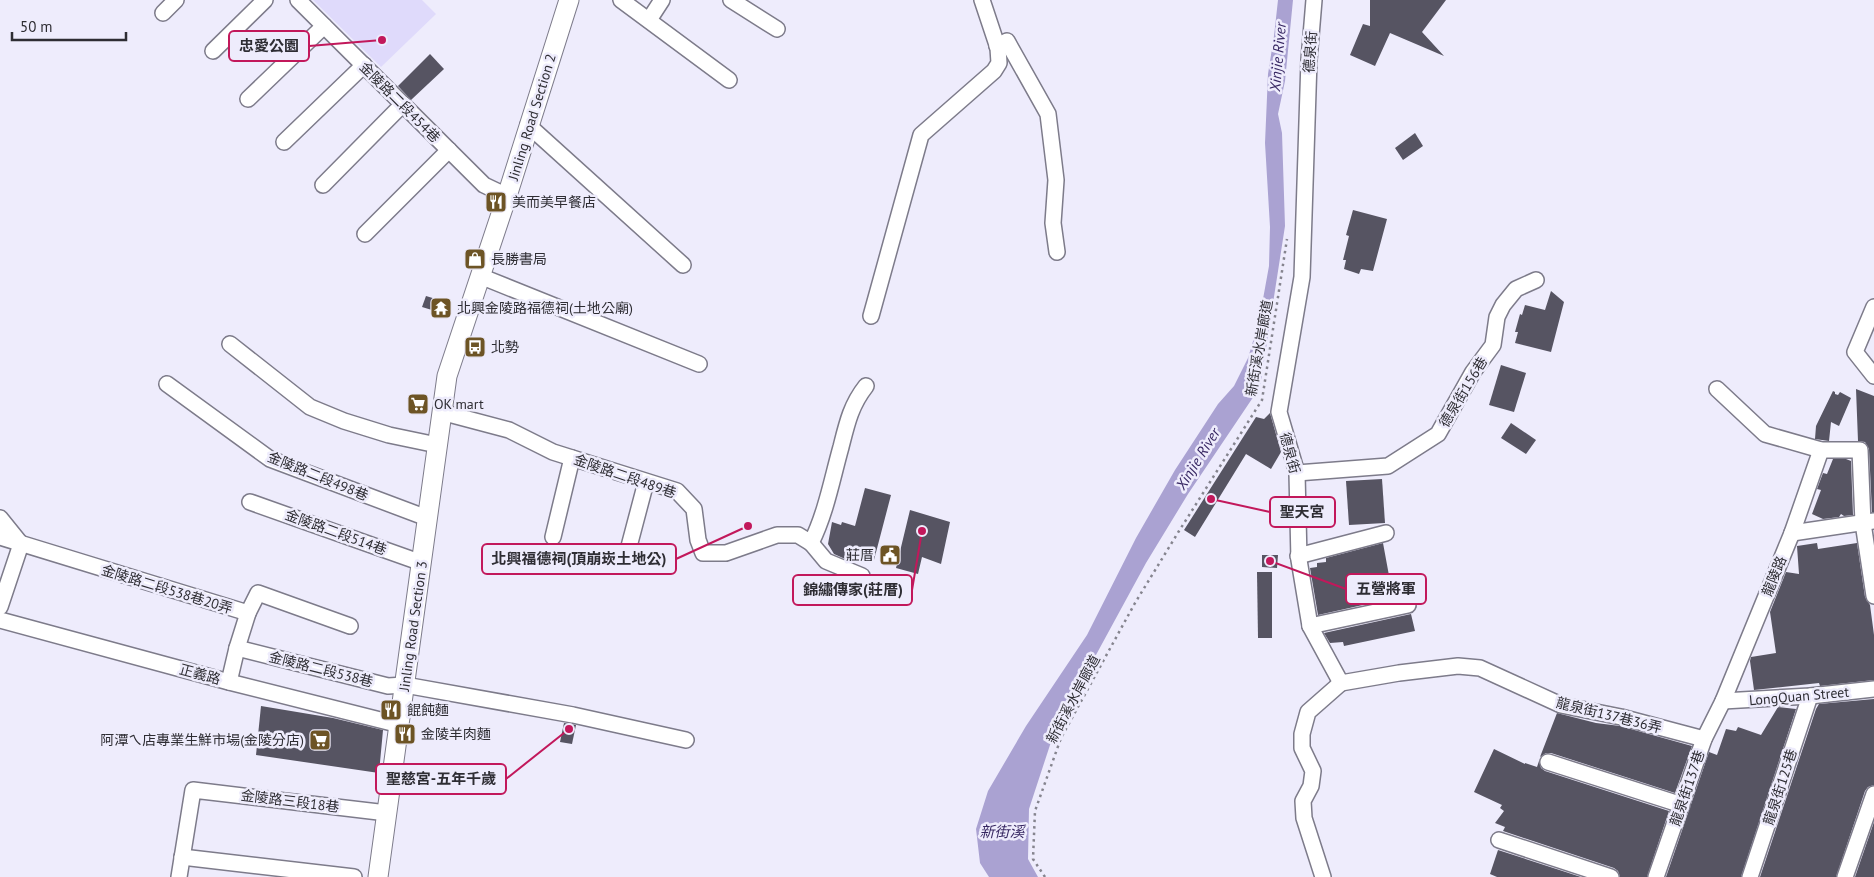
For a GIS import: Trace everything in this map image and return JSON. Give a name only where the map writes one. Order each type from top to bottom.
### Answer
[{"type":"main road","name":"Jinling Road Section 2","points":[[447,376],[507,196],[569,0]]},
{"type":"main road","name":"Jinling Road Section 3","points":[[378,877],[447,376]]},
{"type":"street","points":[[163,13],[176,0]]},
{"type":"street","points":[[213,51],[266,0]]},
{"type":"street","name":"金陵路二段454巷","points":[[298,0],[484,185],[507,196]]},
{"type":"street","points":[[621,0],[729,80]]},
{"type":"street","points":[[650,20],[662,0]]},
{"type":"street","points":[[731,0],[777,29]]},
{"type":"street","points":[[871,316],[921,135],[994,71],[999,63],[997,46],[982,0]]},
{"type":"street","name":"德泉街","points":[[1314,0],[1309,60],[1302,277],[1279,412],[1297,473],[1298,556],[1310,626],[1341,683]]},
{"type":"street","points":[[248,99],[324,26]]},
{"type":"street","points":[[997,46],[1007,41],[1048,114],[1056,180],[1054,223],[1057,252]]},
{"type":"street","points":[[284,142],[364,66]]},
{"type":"street","points":[[323,185],[403,104]]},
{"type":"street","points":[[528,126],[683,266]]},
{"type":"street","points":[[365,234],[449,150]]},
{"type":"street","points":[[480,276],[699,364]]},
{"type":"street","name":"德泉街156巷","points":[[1297,473],[1388,466],[1438,434],[1473,372],[1493,345],[1497,317],[1503,305],[1516,289],[1536,280]]},
{"type":"street","points":[[1874,307],[1855,352],[1874,376]]},
{"type":"street","points":[[230,344],[310,407],[344,421],[389,435],[436,445]]},
{"type":"street","name":"金陵路二段498巷","points":[[167,384],[270,459],[427,518]]},
{"type":"street","points":[[862,576],[826,561],[811,543],[819,527],[855,400],[866,386]]},
{"type":"street","points":[[1717,389],[1765,434],[1821,450],[1860,450],[1869,522],[1874,596]]},
{"type":"street","name":"金陵路二段489巷","points":[[441,412],[509,430],[553,452],[676,491],[694,509],[698,540],[703,553],[726,553],[777,535],[798,535],[811,543]]},
{"type":"street","name":"龍陵路","points":[[1723,701],[1792,533],[1821,450]]},
{"type":"street","points":[[553,537],[572,458]]},
{"type":"street","points":[[627,554],[646,482]]},
{"type":"street","name":"金陵路二段514巷","points":[[250,502],[422,563]]},
{"type":"street","points":[[0,518],[20,544],[0,607]]},
{"type":"street","points":[[1792,533],[1869,522]]},
{"type":"street","points":[[1298,556],[1386,533]]},
{"type":"street","name":"金陵路二段538巷20弄","points":[[0,537],[248,614],[258,593],[350,626]]},
{"type":"street","points":[[1310,626],[1408,606]]},
{"type":"street","points":[[229,682],[248,614]]},
{"type":"street","name":"正義路","points":[[0,620],[229,682],[400,725]]},
{"type":"street","name":"金陵路二段538巷","points":[[237,648],[388,686],[405,685],[573,715],[686,740]]},
{"type":"street","name":"龍泉街137巷36弄","points":[[1341,683],[1458,666],[1480,668],[1561,705],[1621,717],[1704,739]]},
{"type":"street","points":[[1322,877],[1304,818],[1303,801],[1311,786],[1313,771],[1302,748],[1302,734],[1308,712],[1341,683]]},
{"type":"street","name":"LongQuan Street","points":[[1723,701],[1810,696],[1874,689]]},
{"type":"street","name":"龍泉街125巷","points":[[1750,877],[1810,696]]},
{"type":"street","name":"龍泉街137巷","points":[[1656,877],[1704,739],[1723,701]]},
{"type":"street","points":[[1548,762],[1682,805]]},
{"type":"street","name":"金陵路三段18巷","points":[[182,857],[193,790],[387,812]]},
{"type":"street","points":[[1846,877],[1874,794]]},
{"type":"street","points":[[1499,840],[1611,877]]},
{"type":"street","points":[[179,877],[182,857],[354,877]]},
{"type":"path","name":"新街溪水岸廊道","points":[[1045,877],[1034,859],[1035,811],[1061,738],[1135,603],[1262,400],[1288,234]]},
{"type":"shaded area","points":[[313,0],[422,0],[436,14],[381,67]]},
{"type":"water","name":"新街溪","points":[[1278,0],[1293,0],[1285,81],[1278,114],[1282,133],[1285,226],[1260,387],[1188,494],[1146,563],[1078,688],[1050,745],[1029,809],[1028,859],[1038,877],[989,877],[980,863],[976,829],[988,791],[1026,726],[1087,635],[1136,538],[1175,470],[1218,404],[1234,386],[1248,358],[1259,321],[1269,266],[1270,227],[1265,143],[1268,74]]},
{"type":"building","points":[[1370,0],[1446,0],[1422,32],[1444,56],[1390,33],[1375,66],[1350,55],[1363,24],[1370,26]]},
{"type":"building","points":[[430,54],[444,69],[411,100],[398,86]]},
{"type":"building","points":[[1415,133],[1423,146],[1403,160],[1395,148]]},
{"type":"building","points":[[1353,210],[1387,219],[1373,271],[1361,269],[1359,274],[1344,269],[1346,260],[1343,260],[1349,236],[1346,235]]},
{"type":"building","points":[[1551,291],[1564,302],[1551,352],[1515,343],[1518,332],[1515,332],[1520,314],[1522,315],[1525,305],[1545,310]]},
{"type":"building","points":[[426,296],[449,303],[445,314],[422,307]]},
{"type":"building","points":[[1501,365],[1526,373],[1514,412],[1489,405]]},
{"type":"building","points":[[1856,389],[1874,396],[1874,512],[1872,512],[1869,449],[1865,442],[1858,441]]},
{"type":"building","points":[[1833,391],[1835,394],[1838,395],[1840,392],[1851,398],[1839,426],[1831,422],[1829,441],[1815,439],[1816,426]]},
{"type":"building","points":[[1270,413],[1281,452],[1271,469],[1246,454],[1195,537],[1184,530],[1256,417],[1264,419]]},
{"type":"building","points":[[1511,423],[1536,440],[1526,454],[1501,438]]},
{"type":"building","points":[[1833,459],[1851,461],[1853,515],[1844,516],[1841,514],[1839,517],[1823,519],[1812,514],[1821,490],[1817,489],[1823,473],[1827,474]]},
{"type":"building","points":[[1382,479],[1385,523],[1349,525],[1346,481]]},
{"type":"building","points":[[865,488],[891,495],[874,560],[855,553],[852,562],[834,554],[828,544],[832,522],[841,525],[842,522],[855,526]]},
{"type":"building","points":[[910,510],[950,522],[941,564],[922,557],[918,574],[896,568]]},
{"type":"building","points":[[1383,543],[1390,581],[1397,579],[1400,589],[1402,588],[1403,596],[1318,615],[1310,568],[1317,567],[1317,563],[1326,562],[1326,558]]},
{"type":"building","points":[[1817,543],[1818,549],[1857,543],[1865,597],[1870,605],[1874,635],[1874,680],[1820,686],[1819,683],[1754,690],[1751,657],[1776,653],[1770,612],[1786,572],[1799,574],[1797,546]]},
{"type":"building","points":[[1262,555],[1278,555],[1277,568],[1262,567]]},
{"type":"building","points":[[1257,572],[1272,572],[1272,638],[1258,638]]},
{"type":"building","points":[[1411,614],[1415,631],[1344,646],[1343,642],[1330,643],[1324,633]]},
{"type":"building","points":[[1874,699],[1874,785],[1868,787],[1865,791],[1836,877],[1760,877],[1819,704]]},
{"type":"building","name":"阿潭ㄟ店專業生鮮市場(金陵分店)","points":[[261,706],[333,718],[383,730],[379,773],[256,755]]},
{"type":"building","points":[[1778,707],[1796,709],[1741,877],[1666,877],[1709,752],[1717,755],[1726,729],[1736,731],[1738,727],[1761,735]]},
{"type":"building","points":[[1557,713],[1596,723],[1620,726],[1692,746],[1675,793],[1551,753],[1546,753],[1540,757]]},
{"type":"building","points":[[564,723],[576,725],[572,744],[560,742]]},
{"type":"building","points":[[1494,749],[1525,764],[1537,767],[1539,761],[1541,768],[1545,771],[1669,811],[1647,877],[1620,877],[1618,871],[1614,868],[1503,831],[1505,827],[1495,823],[1504,811],[1500,808],[1502,805],[1474,792]]},
{"type":"building","points":[[1874,822],[1874,877],[1855,877]]},
{"type":"building","points":[[1498,850],[1581,877],[1497,877],[1490,874]]},
{"type":"place","name":"忠愛公園","points":[[382,40]]},
{"type":"place","name":"美而美早餐店","points":[[496,202]]},
{"type":"place","name":"長勝書局","points":[[475,259]]},
{"type":"place","name":"北興金陵路福德祠(土地公廟)","points":[[441,308]]},
{"type":"place","name":"北勢","points":[[475,347]]},
{"type":"place","name":"OK mart","points":[[418,404]]},
{"type":"place","name":"聖天宮","points":[[1211,499]]},
{"type":"place","name":"北興福德祠(頂崩崁土地公)","points":[[748,526]]},
{"type":"place","name":"錦繡傳家(莊厝)","points":[[922,531]]},
{"type":"place","name":"莊厝","points":[[890,555]]},
{"type":"place","name":"五營將軍","points":[[1270,561]]},
{"type":"place","name":"餛飩麵","points":[[391,710]]},
{"type":"place","name":"聖慈宮-五年千歲","points":[[569,729]]},
{"type":"place","name":"金陵羊肉麵","points":[[405,734]]},
{"type":"place","name":"阿潭ㄟ店專業生鮮市場(金陵分店)","points":[[320,740]]},
{"type":"water label","name":"Xinjie River","points":[[1278,57]]},
{"type":"water label","name":"Xinjie River","points":[[1198,459]]}]
